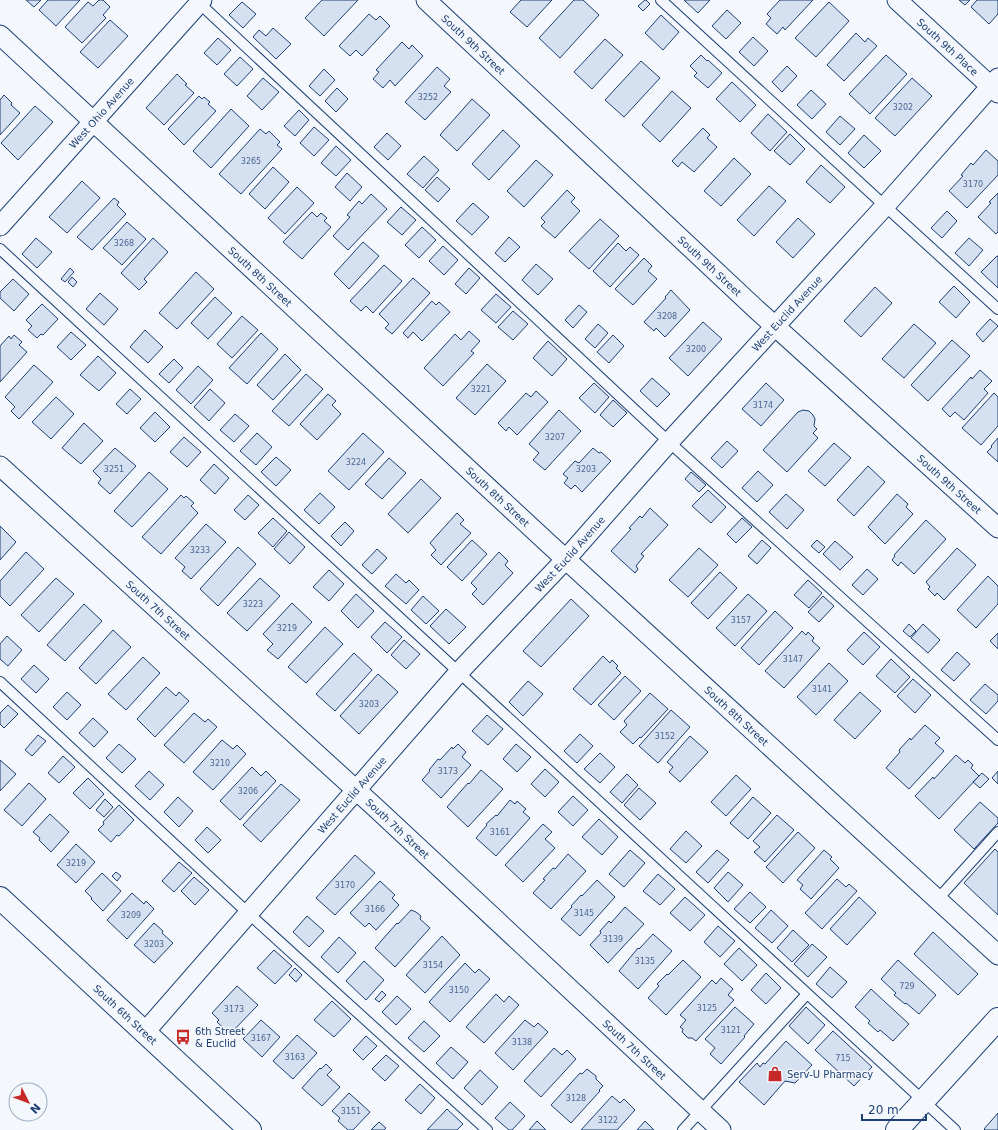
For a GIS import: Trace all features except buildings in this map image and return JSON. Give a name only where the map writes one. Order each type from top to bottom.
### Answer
[{"type":"street","name":"South 9th Street","points":[[426,0],[775,326],[998,528]]},
{"type":"street","name":"South 9th Place","points":[[897,0],[996,86]]},
{"type":"street","name":"West Ohio Avenue","points":[[0,226],[199,1]]},
{"type":"street","name":"South 8th Street","points":[[0,35],[998,955]]},
{"type":"street","name":"West Euclid Avenue","points":[[144,1033],[459,672],[566,558],[669,442],[996,86]]},
{"type":"street","name":"South 7th Street","points":[[0,466],[356,790],[721,1130]]},
{"type":"street","name":"South 6th Street","points":[[0,898],[250,1130]]},
{"type":"street","points":[[903,1128],[924,1101],[998,1019]]},
{"type":"lane","points":[[661,0],[998,309]]},
{"type":"lane","points":[[199,1],[669,442],[998,740]]},
{"type":"lane","points":[[0,250],[955,1130]]},
{"type":"lane","points":[[0,682],[248,913],[487,1130]]},
{"type":"lane","points":[[937,900],[998,832]]},
{"type":"lane","points":[[683,1130],[807,994]]},
{"type":"place","name":"6th Street & Euclid","points":[[183,1037]]},
{"type":"place","name":"Serv-U Pharmacy","points":[[775,1074]]}]
